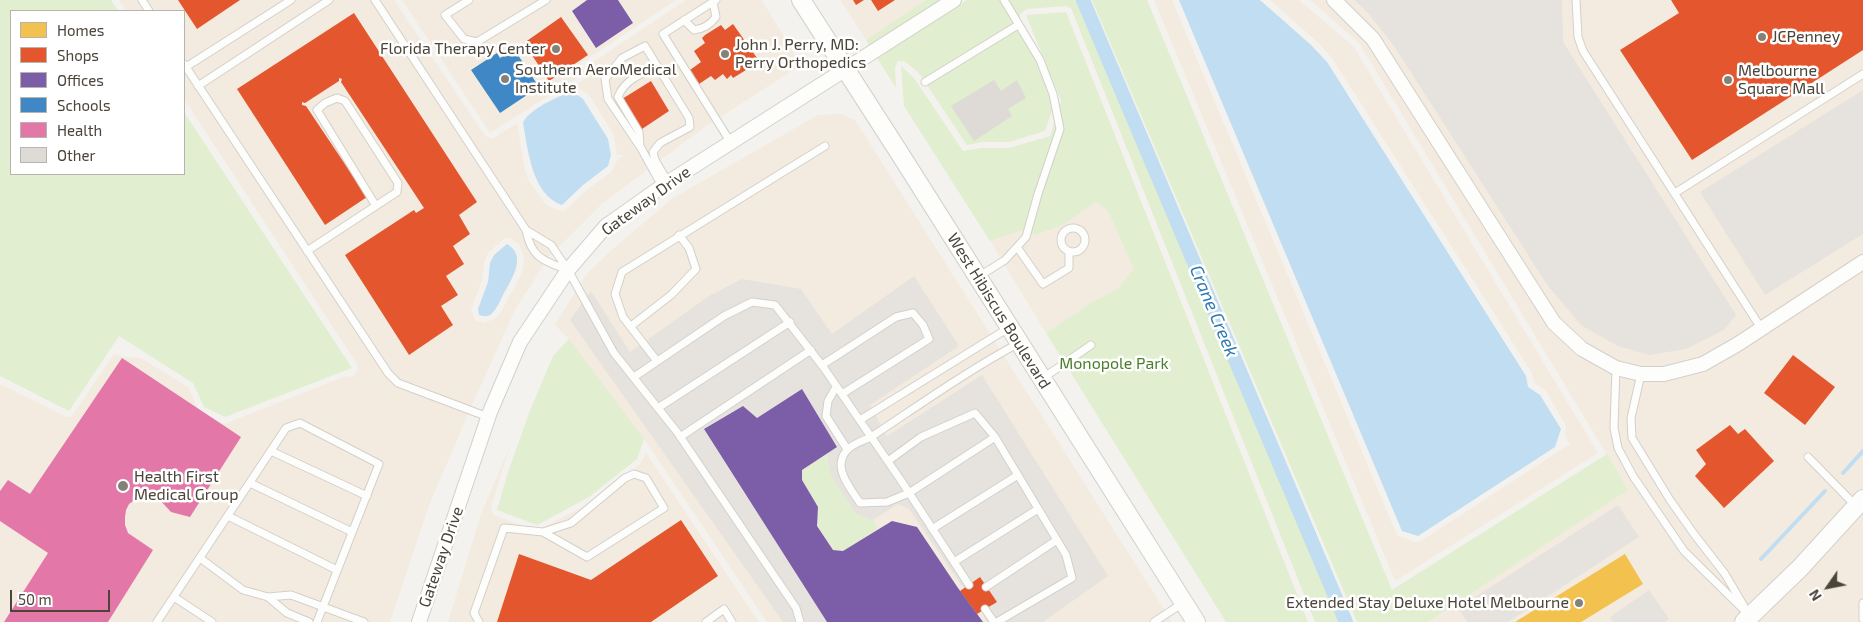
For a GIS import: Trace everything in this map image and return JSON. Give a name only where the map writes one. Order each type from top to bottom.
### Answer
[{"type":"street","name":"West Hibiscus Boulevard","points":[[801,0],[1196,622]]},
{"type":"street","name":"Gateway Drive","points":[[420,622],[488,417],[520,342],[568,270],[606,226],[665,184],[954,0]]},
{"type":"street","points":[[1334,0],[1373,39],[1554,323],[1582,349],[1616,368],[1641,374],[1664,374],[1703,364],[1863,262]]},
{"type":"street","points":[[1749,620],[1860,503]]},
{"type":"lane","points":[[291,0],[185,66],[388,373],[398,383],[488,417]]},
{"type":"lane","points":[[198,86],[329,0]]},
{"type":"lane","points":[[376,0],[526,230],[528,242],[542,260],[568,270]]},
{"type":"lane","points":[[469,0],[445,15],[464,39],[477,42],[546,0]]},
{"type":"lane","points":[[978,277],[1005,260],[1026,237],[1038,194],[1060,130],[1053,94],[1043,68],[1004,0]]},
{"type":"lane","points":[[1576,0],[1578,37],[1583,51],[1761,328]]},
{"type":"lane","points":[[684,20],[694,30],[702,29],[711,23],[716,16],[715,1],[684,20],[663,34],[731,143]]},
{"type":"lane","points":[[925,82],[1018,25]]},
{"type":"lane","points":[[645,46],[689,118],[690,127],[660,142],[653,152],[665,184],[608,99],[605,79],[622,58],[645,46]]},
{"type":"lane","points":[[641,148],[639,132],[618,96],[621,87],[641,74],[658,67]]},
{"type":"lane","points":[[1675,193],[1863,74]]},
{"type":"lane","points":[[307,251],[376,206],[397,192],[398,184],[345,101],[337,98],[324,103],[317,110],[376,206]]},
{"type":"lane","points":[[657,361],[623,317],[615,294],[622,272],[825,146]]},
{"type":"lane","points":[[526,230],[551,245],[568,270],[614,353],[680,437],[796,608],[800,622]]},
{"type":"lane","points":[[631,326],[671,295],[696,269],[689,248],[679,235]]},
{"type":"lane","points":[[1017,247],[1043,284],[1069,268],[1069,251]]},
{"type":"lane","points":[[634,377],[724,316],[752,302],[775,304],[822,365],[860,420],[969,585]]},
{"type":"lane","points":[[822,365],[896,318],[913,312],[923,326],[929,339],[842,394]]},
{"type":"lane","points":[[658,408],[790,322]]},
{"type":"lane","points":[[860,420],[1010,327]]},
{"type":"lane","points":[[995,437],[909,493],[887,502],[860,503],[845,480],[841,460],[847,449],[871,437],[993,357],[1020,343]]},
{"type":"lane","points":[[1042,378],[1091,345]]},
{"type":"lane","points":[[680,437],[811,350]]},
{"type":"lane","points":[[1616,368],[1614,428],[1618,448],[1633,476],[1684,552],[1749,620]]},
{"type":"lane","points":[[1641,374],[1630,418],[1632,438],[1675,506],[1725,574],[1749,620]]},
{"type":"lane","points":[[836,386],[828,401],[826,416],[847,449]]},
{"type":"lane","points":[[888,461],[921,437],[975,413],[995,437],[1066,555],[1072,578],[995,622],[985,609]]},
{"type":"lane","points":[[157,622],[286,428],[300,423],[379,464],[317,622]]},
{"type":"lane","points":[[271,451],[367,496]]},
{"type":"lane","points":[[1808,457],[1860,503]]},
{"type":"lane","points":[[479,622],[474,613],[504,528],[543,532],[570,523],[625,478],[634,474],[646,478],[664,508],[587,558],[543,532]]},
{"type":"lane","points":[[932,529],[1018,475]]},
{"type":"lane","points":[[250,483],[352,532]]},
{"type":"lane","points":[[954,562],[1038,509]]},
{"type":"lane","points":[[228,516],[337,570]]},
{"type":"lane","points":[[986,587],[1057,540]]},
{"type":"lane","points":[[200,558],[243,590],[268,597],[291,595],[364,622]]},
{"type":"lane","points":[[174,597],[212,622]]},
{"type":"lane","points":[[268,597],[287,613],[309,622]]},
{"type":"lane","points":[[1154,622],[1184,602]]},
{"type":"lane","points":[[1859,622],[1863,619],[1863,603]]},
{"type":"lane","points":[[706,622],[724,609],[732,622]]},
{"type":"shaded area","points":[[119,0],[394,0],[485,136],[492,139],[517,123],[525,170],[529,181],[546,205],[560,211],[565,210],[612,171],[616,162],[624,155],[617,155],[614,135],[589,95],[574,86],[591,75],[592,71],[589,65],[686,0],[762,0],[801,65],[705,127],[603,203],[548,258],[515,310],[476,396],[430,503],[390,622],[0,622],[0,384],[67,417],[71,417],[114,354],[124,357],[141,358],[188,387],[199,411],[224,424],[343,377],[355,376],[354,373],[358,369],[357,364],[185,101],[185,10],[125,10]],"holes":[[[505,238],[509,238],[519,244],[524,263],[522,273],[501,312],[494,319],[484,323],[476,321],[471,309],[482,281],[484,263],[488,253]]]},
{"type":"shaded area","points":[[402,0],[676,0],[581,63],[585,73],[490,133]]},
{"type":"shaded area","points":[[840,0],[926,0],[866,40]]},
{"type":"shaded area","points":[[1154,0],[1172,0],[1397,535],[1415,542],[1421,541],[1570,444],[1565,436],[1566,426],[1546,391],[1534,383],[1532,373],[1332,58],[1315,40],[1270,0],[1299,0],[1354,47],[1598,453],[1395,581]]},
{"type":"shaded area","points":[[1310,0],[1863,0],[1863,622],[1428,622],[1628,490],[1359,43]]},
{"type":"shaded area","points":[[1354,0],[1562,0],[1563,42],[1736,315],[1724,330],[1686,349],[1649,355],[1618,346],[1582,326],[1548,286],[1394,46],[1368,13]]},
{"type":"shaded area","points":[[1863,90],[1863,234],[1765,295],[1700,192]]},
{"type":"shaded area","points":[[841,114],[855,120],[1172,622],[767,622],[644,439],[569,339],[555,325],[587,273],[673,198],[818,115]]},
{"type":"shaded area","points":[[1095,202],[1108,211],[1135,269],[1117,289],[1089,304],[1046,333],[990,241],[1023,230],[1035,235],[1063,225]]},
{"type":"shaded area","points":[[914,276],[959,346],[870,405],[887,436],[982,375],[1108,576],[1043,622],[987,622],[981,611],[980,577],[964,589],[909,509],[898,504],[873,520],[856,514],[831,475],[827,454],[837,447],[802,389],[757,418],[743,406],[704,430],[827,622],[783,622],[570,320],[591,291],[630,352],[709,296],[742,279],[801,289],[832,334]]},
{"type":"shaded area","points":[[511,444],[491,508],[492,512],[494,515],[536,531],[592,502],[640,464],[646,453],[759,622],[448,622],[481,514]]},
{"type":"shaded area","points":[[1618,505],[1639,537],[1508,622],[1467,622],[1458,608]]},
{"type":"shaded area","points":[[1649,590],[1669,619],[1665,622],[1613,622],[1610,617]]},
{"type":"green space","points":[[0,0],[111,0],[117,10],[10,10],[10,175],[185,175],[185,114],[352,368],[225,417],[204,407],[193,383],[119,336],[69,411],[0,376]]},
{"type":"green space","points":[[926,0],[941,0],[869,46],[866,40]]},
{"type":"green space","points":[[967,0],[1085,0],[1350,622],[1315,622],[1071,8],[1066,6],[1027,9],[1020,14],[1055,102],[1045,131],[1009,142],[982,142],[967,145],[919,73],[904,61],[898,61],[895,67],[896,88],[877,58]]},
{"type":"green space","points":[[1092,0],[1147,0],[1392,590],[1607,454],[1628,490],[1428,622],[1357,622]]},
{"type":"green space","name":"Monopole Park","points":[[1066,12],[1308,622],[1226,622],[1046,333],[1089,304],[1117,289],[1134,269],[1108,211],[1095,202],[1063,225],[1035,235],[1023,230],[990,241],[904,106],[901,66],[914,78],[963,151],[981,148],[1009,148],[1050,136],[1061,101],[1026,15]]},
{"type":"green space","points":[[569,339],[644,439],[637,459],[589,497],[537,525],[497,510],[529,413],[553,356]]},
{"type":"green space","points":[[827,454],[831,475],[856,514],[873,520],[878,529],[843,551],[833,550],[817,526],[818,507],[802,480],[802,470]]},
{"type":"water","points":[[1179,0],[1260,0],[1311,45],[1327,62],[1526,376],[1528,387],[1540,395],[1561,429],[1555,447],[1418,536],[1402,531]]},
{"type":"water","points":[[573,92],[583,99],[608,139],[611,155],[608,166],[583,185],[562,205],[552,200],[538,182],[533,170],[523,123],[537,108],[560,96]]},
{"type":"water","points":[[507,244],[516,255],[516,268],[498,306],[490,315],[479,315],[478,309],[488,282],[490,263],[494,255]]},
{"type":"building: Homes","name":"Extended Stay Deluxe Hotel Melbourne","points":[[1625,554],[1643,584],[1581,622],[1515,622]]},
{"type":"building: Shops","points":[[178,0],[240,0],[197,29]]},
{"type":"building: Shops","points":[[853,0],[864,0],[856,5]]},
{"type":"building: Shops","points":[[871,0],[895,0],[878,11]]},
{"type":"building: Shops","name":"Melbourne Square Mall","points":[[1671,0],[1863,0],[1863,50],[1692,160],[1620,50],[1679,13]]},
{"type":"building: Shops","points":[[354,13],[477,202],[459,215],[470,234],[453,246],[464,264],[446,276],[458,295],[441,306],[453,325],[409,355],[345,255],[414,210],[416,213],[424,208],[341,82],[342,79],[339,78],[339,81],[305,103],[302,102],[302,105],[306,106],[367,197],[325,225],[237,89]]},
{"type":"building: Shops","name":"Florida Therapy Center","points":[[561,17],[588,55],[549,81],[524,43]]},
{"type":"building: Shops","name":"John J. Perry, MD: Perry Orthopedics","points":[[733,24],[757,58],[745,68],[746,70],[733,78],[731,75],[727,79],[723,74],[715,80],[711,76],[699,84],[690,70],[701,62],[694,51],[705,43],[702,38],[705,35],[721,25],[725,30]]},
{"type":"building: Shops","points":[[651,81],[669,111],[642,129],[622,99]]},
{"type":"building: Shops","points":[[1793,355],[1835,387],[1805,425],[1764,393]]},
{"type":"building: Shops","points":[[1730,425],[1738,434],[1745,429],[1774,461],[1724,508],[1695,476],[1706,464],[1696,450]]},
{"type":"building: Shops","points":[[681,520],[718,576],[651,622],[497,622],[519,554],[591,580]]},
{"type":"building: Shops","points":[[980,577],[997,602],[977,614],[960,591]]},
{"type":"building: Offices","points":[[587,0],[618,0],[633,23],[596,48],[572,11]]},
{"type":"building: Offices","points":[[802,389],[837,447],[802,470],[802,480],[818,507],[817,526],[833,550],[843,551],[892,521],[917,527],[983,622],[827,622],[704,429],[743,406],[757,418]]},
{"type":"building: Schools","name":"Southern AeroMedical Institute","points":[[514,49],[539,87],[500,113],[471,70],[497,53],[500,58]]},
{"type":"building: Health","name":"Health First Medical Group","points":[[122,358],[241,437],[190,517],[171,512],[159,499],[151,494],[142,495],[129,504],[125,517],[128,533],[153,550],[108,622],[4,622],[48,553],[0,521],[0,491],[8,480],[30,494]]},
{"type":"building: Other","points":[[994,80],[1001,91],[1017,80],[1026,98],[1008,109],[1012,116],[974,141],[951,106]]},
{"type":"waterway","name":"Crane Creek","points":[[1083,0],[1346,622]]},
{"type":"waterway","points":[[1843,473],[1863,451]]},
{"type":"waterway","points":[[1761,559],[1825,491]]},
{"type":"place","name":"JCPenney","points":[[1762,37]]},
{"type":"place","name":"Florida Therapy Center","points":[[556,49]]},
{"type":"place","name":"John J. Perry, MD: Perry Orthopedics","points":[[725,54]]},
{"type":"place","name":"Southern AeroMedical Institute","points":[[505,79]]},
{"type":"place","name":"Melbourne Square Mall","points":[[1728,80]]},
{"type":"place","name":"Health First Medical Group","points":[[123,486]]},
{"type":"place","name":"Extended Stay Deluxe Hotel Melbourne","points":[[1579,603]]}]
